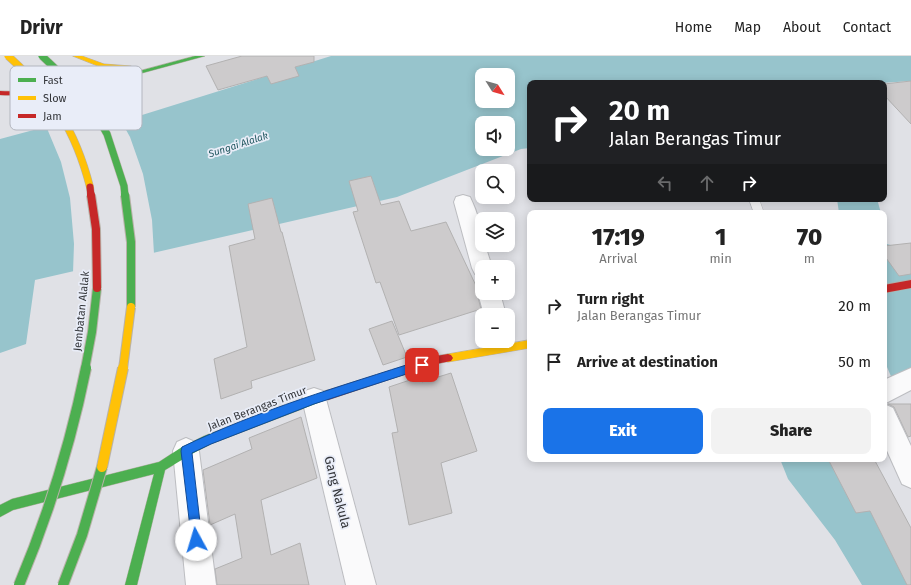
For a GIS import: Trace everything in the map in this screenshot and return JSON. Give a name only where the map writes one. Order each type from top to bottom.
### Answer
[{"type":"main road","name":"Jembatan Alalak","points":[[8,56],[19,66]]},
{"type":"main road","points":[[42,56],[54,66]]},
{"type":"main road","points":[[76,56],[87,62],[107,66]]},
{"type":"main road","points":[[142,66],[203,56]]},
{"type":"main road","points":[[142,72],[203,56]]},
{"type":"main road","points":[[0,93],[10,94]]},
{"type":"main road","name":"Jembatan Alalak","points":[[19,585],[57,480],[79,403],[92,339],[98,276],[96,226],[92,192],[86,168],[72,130]]},
{"type":"main road","points":[[63,585],[100,474],[119,398],[130,332],[132,276],[131,240],[126,194],[119,165],[104,130]]},
{"type":"main road","points":[[887,289],[909,285]]},
{"type":"main road","name":"Jalan Berangas Timur","points":[[515,344],[527,344]]},
{"type":"main road","name":"Jalan Berangas Timur","points":[[0,511],[12,505],[161,467],[186,451],[208,440],[314,399],[436,360],[484,348]]},
{"type":"main road","points":[[131,585],[161,467]]},
{"type":"street","points":[[463,202],[480,260]]},
{"type":"street","points":[[887,391],[898,384],[911,380]]},
{"type":"street","name":"Gang Nakula","points":[[314,399],[361,585]]},
{"type":"street","points":[[887,423],[911,475]]},
{"type":"street","points":[[186,451],[201,585]]},
{"type":"water","name":"Sungai Alalak","points":[[331,56],[911,56],[911,81],[887,83],[887,80],[527,80],[527,148],[515,151],[515,116],[475,116],[475,156],[503,156],[482,164],[475,164],[475,167],[397,197],[35,280],[26,344],[0,353],[0,139],[34,130],[142,130],[142,115]]},
{"type":"pier","points":[[48,130],[126,130],[143,174],[152,220],[154,254],[73,273],[74,244],[70,198],[61,162]]},
{"type":"building","points":[[242,56],[314,56],[314,62],[295,67],[299,76],[271,84],[267,76],[218,90],[206,66]]},
{"type":"building","points":[[911,81],[911,124],[887,98],[887,84]]},
{"type":"building","points":[[371,176],[381,205],[399,201],[411,231],[446,222],[475,284],[475,300],[479,300],[481,308],[475,308],[475,311],[399,335],[380,282],[376,283],[353,212],[358,211],[349,181]]},
{"type":"building","points":[[272,198],[315,360],[251,381],[252,388],[221,399],[214,359],[247,347],[229,246],[255,239],[248,204]]},
{"type":"building","points":[[911,243],[911,274],[899,276],[887,259],[887,246]]},
{"type":"building","points":[[392,321],[407,357],[383,365],[369,329]]},
{"type":"building","points":[[451,373],[477,451],[441,463],[452,513],[409,525],[392,433],[398,432],[389,387],[416,378],[417,381],[422,380],[422,382]]},
{"type":"building","points":[[888,404],[911,404],[911,436],[908,437],[894,407]]},
{"type":"building","points":[[301,417],[317,478],[261,500],[271,555],[300,543],[309,585],[217,585],[215,569],[242,558],[235,514],[210,525],[203,470],[252,449],[249,438]]},
{"type":"building","points":[[830,462],[876,462],[911,528],[911,585],[907,585],[870,511],[856,513]]},
{"type":"waterway","points":[[858,202],[859,210]]},
{"type":"waterway","points":[[887,265],[889,268],[895,321],[911,365]]},
{"type":"waterway","points":[[810,462],[833,489],[867,535],[887,568],[895,585]]},
{"type":"traffic: fast","points":[[42,56],[53,66]]},
{"type":"traffic: fast","points":[[142,71],[202,56]]},
{"type":"traffic: fast","points":[[105,130],[124,186],[131,242],[131,307]]},
{"type":"traffic: fast","points":[[19,585],[32,554],[63,458],[89,353],[97,288]]},
{"type":"traffic: fast","points":[[0,511],[12,505],[161,467],[186,451],[208,440],[328,395]]},
{"type":"traffic: fast","points":[[63,585],[82,535],[102,467]]},
{"type":"traffic: fast","points":[[131,585],[161,467]]},
{"type":"traffic: slow","points":[[8,56],[19,66]]},
{"type":"traffic: slow","points":[[76,56],[103,66]]},
{"type":"traffic: slow","points":[[70,130],[85,167],[90,187]]},
{"type":"traffic: slow","points":[[102,467],[120,388],[131,307]]},
{"type":"traffic: slow","points":[[448,358],[527,345]]},
{"type":"traffic: jam","points":[[0,93],[10,94]]},
{"type":"traffic: jam","points":[[90,187],[96,229],[97,288]]},
{"type":"traffic: jam","points":[[887,288],[911,284]]},
{"type":"traffic: jam","points":[[328,395],[436,360],[448,358]]},
{"type":"route","points":[[196,540],[186,451],[208,440],[314,399],[422,365]]}]
